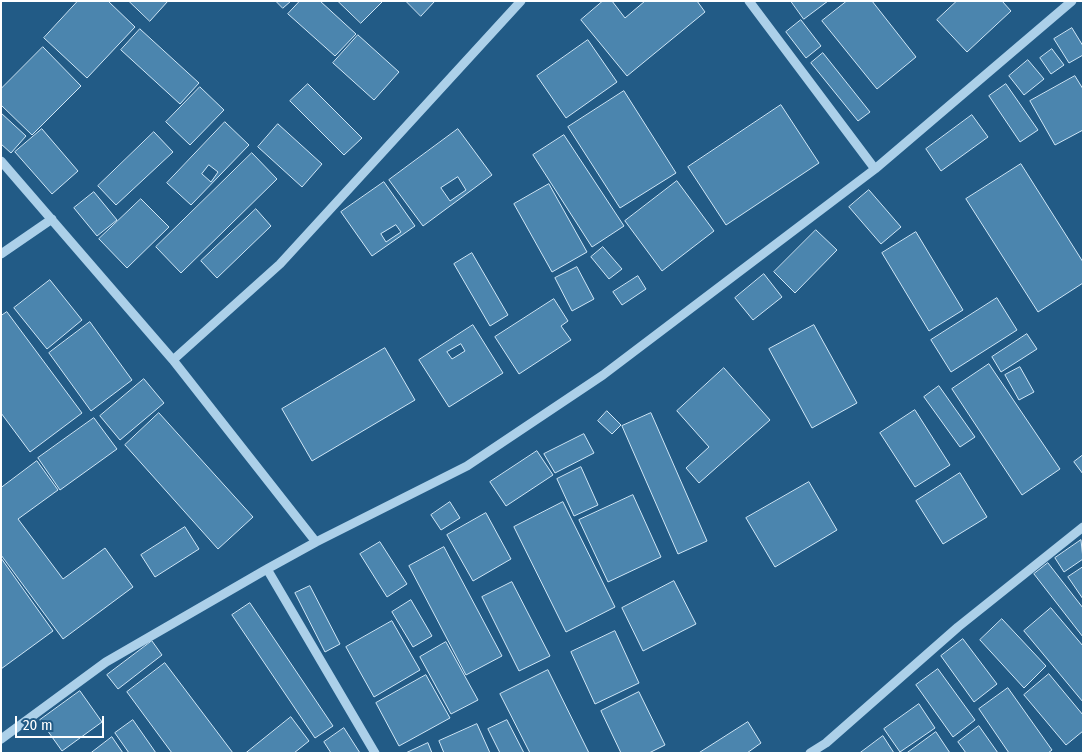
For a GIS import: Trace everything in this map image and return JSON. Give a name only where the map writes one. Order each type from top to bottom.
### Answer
[{"type":"street","points":[[173,360],[280,264],[521,1]]},
{"type":"street","points":[[749,1],[874,169]]},
{"type":"street","points":[[1,739],[106,662],[316,542],[467,466],[603,375],[874,169],[1072,1]]},
{"type":"street","points":[[1,161],[173,360],[316,542]]},
{"type":"street","points":[[1,254],[52,219]]},
{"type":"street","points":[[810,753],[826,743],[958,627],[1083,527]]},
{"type":"street","points":[[267,569],[375,753]]},
{"type":"building","points":[[78,1],[108,1],[135,27],[87,78],[44,38]]},
{"type":"building","points":[[129,1],[168,1],[150,21]]},
{"type":"building","points":[[276,1],[291,1],[283,8]]},
{"type":"building","points":[[300,1],[320,1],[356,34],[335,56],[288,14]]},
{"type":"building","points":[[338,1],[383,1],[361,23]]},
{"type":"building","points":[[406,1],[435,1],[421,16]]},
{"type":"building","points":[[603,1],[612,1],[625,18],[645,1],[697,1],[705,12],[627,76],[581,20]]},
{"type":"building","points":[[791,1],[828,1],[804,19]]},
{"type":"building","points":[[847,1],[872,1],[916,57],[877,89],[822,21]]},
{"type":"building","points":[[957,1],[1002,1],[1011,11],[967,52],[937,20]]},
{"type":"building","points":[[801,20],[821,46],[806,58],[786,32]]},
{"type":"building","points":[[1072,28],[1083,46],[1083,55],[1069,63],[1054,39]]},
{"type":"building","points":[[140,29],[199,83],[180,104],[121,50]]},
{"type":"building","points":[[358,35],[399,72],[374,100],[333,63]]},
{"type":"building","points":[[588,40],[617,82],[566,118],[537,76]]},
{"type":"building","points":[[43,47],[81,86],[32,135],[1,105],[1,89]]},
{"type":"building","points":[[1052,49],[1064,65],[1051,74],[1040,58]]},
{"type":"building","points":[[823,53],[870,112],[858,121],[811,63]]},
{"type":"building","points":[[1028,60],[1044,79],[1024,95],[1009,76]]},
{"type":"building","points":[[1075,76],[1083,89],[1083,130],[1055,145],[1030,101]]},
{"type":"building","points":[[308,84],[362,138],[344,155],[290,101]]},
{"type":"building","points":[[1006,84],[1038,130],[1020,142],[989,96]]},
{"type":"building","points":[[200,87],[224,110],[190,145],[166,122]]},
{"type":"building","points":[[624,91],[676,173],[620,208],[568,127]]},
{"type":"building","points":[[781,105],[819,163],[726,225],[688,167]]},
{"type":"building","points":[[1,113],[26,136],[11,153],[1,144]]},
{"type":"building","points":[[972,115],[988,137],[941,171],[926,149]]},
{"type":"building","points":[[225,122],[249,145],[191,205],[167,183]],"holes":[[[209,165],[218,172],[211,182],[202,174]]]},
{"type":"building","points":[[278,124],[322,164],[302,187],[258,147]]},
{"type":"building","points":[[42,129],[78,171],[52,194],[15,152]]},
{"type":"building","points":[[458,129],[492,175],[423,226],[389,180]],"holes":[[[458,177],[466,190],[450,201],[441,188]]]},
{"type":"building","points":[[154,132],[173,152],[116,205],[98,186]]},
{"type":"building","points":[[564,135],[624,226],[592,247],[533,155]]},
{"type":"building","points":[[252,153],[277,179],[181,273],[156,247]]},
{"type":"building","points":[[1021,164],[1083,262],[1083,283],[1038,312],[966,199]]},
{"type":"building","points":[[677,181],[714,231],[662,271],[625,221]]},
{"type":"building","points":[[384,182],[415,226],[372,256],[341,212]],"holes":[[[396,225],[401,232],[386,242],[381,234]]]},
{"type":"building","points":[[549,184],[587,252],[552,272],[514,204]]},
{"type":"building","points":[[869,190],[901,227],[881,244],[849,207]]},
{"type":"building","points":[[94,192],[117,220],[97,236],[74,208]]},
{"type":"building","points":[[141,199],[169,227],[127,268],[99,239]]},
{"type":"building","points":[[256,209],[271,226],[217,278],[201,261]]},
{"type":"building","points":[[816,230],[837,250],[795,293],[774,272]]},
{"type":"building","points":[[916,232],[963,310],[929,331],[882,253]]},
{"type":"building","points":[[603,247],[622,269],[609,279],[591,257]]},
{"type":"building","points":[[472,253],[508,315],[490,326],[454,264]]},
{"type":"building","points":[[577,267],[594,299],[572,311],[555,278]]},
{"type":"building","points":[[764,274],[782,297],[753,320],[735,298]]},
{"type":"building","points":[[638,276],[646,289],[622,305],[613,292]]},
{"type":"building","points":[[50,280],[82,320],[47,349],[14,308]]},
{"type":"building","points":[[997,298],[1017,330],[951,372],[931,340]]},
{"type":"building","points":[[554,299],[568,321],[561,326],[571,340],[519,374],[495,337]]},
{"type":"building","points":[[7,312],[82,413],[30,452],[1,413],[1,316]]},
{"type":"building","points":[[90,322],[132,380],[91,411],[49,353]]},
{"type":"building","points":[[473,325],[503,373],[449,407],[419,360]],"holes":[[[461,344],[465,351],[452,359],[447,352]]]},
{"type":"building","points":[[814,325],[857,403],[812,428],[769,349]]},
{"type":"building","points":[[1027,334],[1037,349],[1001,372],[992,357]]},
{"type":"building","points":[[385,348],[415,400],[312,461],[282,409]]},
{"type":"building","points":[[989,364],[1060,469],[1022,495],[952,389]]},
{"type":"building","points":[[1020,367],[1034,392],[1019,400],[1005,375]]},
{"type":"building","points":[[724,368],[770,420],[699,483],[686,468],[709,447],[677,411]]},
{"type":"building","points":[[144,379],[164,403],[120,440],[100,416]]},
{"type":"building","points":[[939,386],[975,437],[960,447],[924,397]]},
{"type":"building","points":[[915,410],[950,465],[915,487],[880,433]]},
{"type":"building","points":[[607,411],[621,425],[612,434],[598,421]]},
{"type":"building","points":[[159,413],[253,517],[218,549],[125,445]]},
{"type":"building","points":[[651,413],[707,541],[678,554],[622,426]]},
{"type":"building","points":[[94,418],[117,449],[60,490],[38,458]]},
{"type":"building","points":[[584,434],[594,453],[555,473],[544,454]]},
{"type":"building","points":[[537,451],[553,475],[506,506],[490,482]]},
{"type":"building","points":[[1083,455],[1083,474],[1074,462]]},
{"type":"building","points":[[37,461],[58,490],[18,519],[63,579],[105,548],[133,587],[63,639],[1,555],[1,488]]},
{"type":"building","points":[[581,467],[598,505],[574,516],[557,479]]},
{"type":"building","points":[[960,473],[987,517],[943,544],[916,501]]},
{"type":"building","points":[[809,482],[837,530],[775,567],[746,518]]},
{"type":"building","points":[[633,495],[661,557],[608,582],[579,520]]},
{"type":"building","points":[[450,502],[460,518],[441,530],[431,515]]},
{"type":"building","points":[[563,502],[615,607],[566,632],[514,527]]},
{"type":"building","points":[[486,513],[511,559],[473,581],[447,535]]},
{"type":"building","points":[[185,527],[199,549],[155,577],[141,555]]},
{"type":"building","points":[[1081,540],[1083,559],[1064,572],[1055,558]]},
{"type":"building","points":[[380,542],[407,584],[387,597],[360,554]]},
{"type":"building","points":[[444,547],[502,656],[466,675],[409,566]]},
{"type":"building","points":[[1,558],[53,631],[1,669]]},
{"type":"building","points":[[1048,563],[1083,608],[1083,637],[1034,574]]},
{"type":"building","points":[[1083,567],[1083,599],[1068,577]]},
{"type":"building","points":[[674,581],[696,624],[643,651],[622,608]]},
{"type":"building","points":[[512,582],[550,656],[519,671],[482,597]]},
{"type":"building","points":[[310,586],[340,644],[325,652],[295,593]]},
{"type":"building","points":[[411,600],[432,636],[413,647],[392,612]]},
{"type":"building","points":[[250,603],[333,726],[315,738],[232,615]]},
{"type":"building","points":[[1051,608],[1083,646],[1083,702],[1024,631]]},
{"type":"building","points":[[1002,619],[1046,666],[1024,688],[980,640]]},
{"type":"building","points":[[392,621],[420,670],[374,697],[346,647]]},
{"type":"building","points":[[615,631],[639,683],[595,704],[571,652]]},
{"type":"building","points":[[963,639],[997,684],[974,702],[941,656]]},
{"type":"building","points":[[152,641],[162,655],[118,689],[107,675]]},
{"type":"building","points":[[446,642],[478,700],[451,714],[420,657]]},
{"type":"building","points":[[165,663],[233,753],[172,753],[127,692]]},
{"type":"building","points":[[938,669],[975,720],[953,737],[916,685]]},
{"type":"building","points":[[548,670],[589,753],[530,753],[500,694]]},
{"type":"building","points":[[1049,674],[1083,715],[1083,731],[1066,745],[1024,695]]},
{"type":"building","points":[[426,675],[450,718],[399,746],[376,703]]},
{"type":"building","points":[[1008,688],[1052,750],[1048,753],[1009,753],[979,709]]},
{"type":"building","points":[[80,691],[102,722],[62,751],[40,720]]},
{"type":"building","points":[[639,692],[665,745],[649,753],[621,753],[601,711]]},
{"type":"building","points":[[919,704],[935,728],[900,752],[884,729]]},
{"type":"building","points":[[291,717],[309,741],[294,753],[246,753]]},
{"type":"building","points":[[133,720],[156,753],[129,753],[115,733]]},
{"type":"building","points":[[507,720],[524,753],[500,753],[488,729]]},
{"type":"building","points":[[748,722],[761,743],[747,753],[699,753]]},
{"type":"building","points":[[477,724],[490,753],[444,753],[439,741]]},
{"type":"building","points":[[979,726],[998,753],[966,753],[958,742]]},
{"type":"building","points":[[344,728],[360,753],[331,753],[324,742]]},
{"type":"building","points":[[936,732],[950,753],[907,753]]},
{"type":"building","points":[[883,736],[894,753],[860,753]]},
{"type":"building","points":[[112,737],[123,753],[91,753]]},
{"type":"building","points":[[428,743],[432,753],[406,753]]}]
